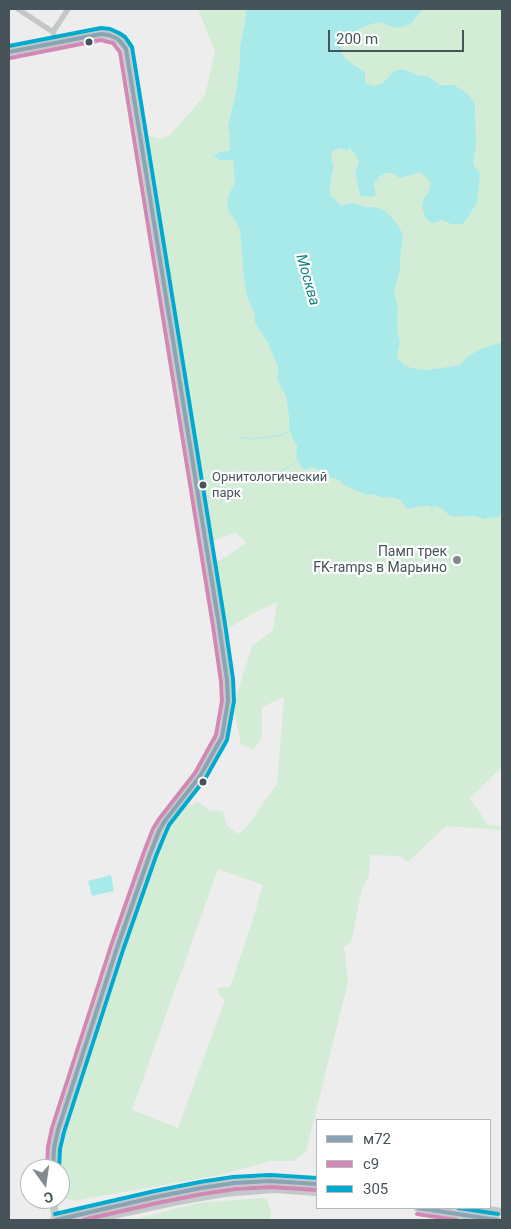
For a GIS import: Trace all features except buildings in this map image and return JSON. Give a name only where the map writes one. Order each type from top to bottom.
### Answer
[{"type":"main road","points":[[9,52],[101,34],[109,35],[120,41],[126,49],[219,625],[228,701],[222,737],[218,746],[200,776],[161,827],[150,854],[117,948],[58,1130],[53,1159]]},
{"type":"main road","points":[[56,1220],[156,1197],[234,1183],[270,1181],[316,1184]]},
{"type":"main road","points":[[90,1220],[224,1193],[273,1190],[316,1192]]},
{"type":"main road","points":[[425,1209],[497,1220]]},
{"type":"main road","points":[[480,1209],[502,1212]]},
{"type":"street","points":[[18,9],[53,32],[57,43]]},
{"type":"street","points":[[53,32],[68,9]]},
{"type":"green space","points":[[198,9],[246,9],[232,110],[229,152],[219,160],[233,160],[235,184],[230,192],[229,212],[240,231],[247,296],[255,315],[255,323],[268,343],[278,367],[277,379],[286,397],[289,426],[297,446],[296,456],[299,464],[319,470],[325,476],[339,480],[344,485],[380,497],[394,498],[415,508],[420,506],[439,507],[449,515],[461,517],[474,515],[485,519],[489,517],[495,518],[502,512],[502,767],[470,798],[488,825],[502,826],[502,830],[446,826],[408,862],[400,856],[370,855],[369,876],[362,889],[351,943],[344,946],[348,983],[306,1152],[294,1161],[271,1161],[219,1175],[74,1201],[70,1200],[70,1159],[61,1159],[69,1116],[153,862],[170,824],[185,804],[192,805],[196,802],[208,810],[223,811],[226,824],[237,834],[245,829],[277,784],[284,697],[262,707],[262,738],[253,750],[241,744],[234,704],[252,646],[273,630],[277,602],[248,616],[229,628],[225,619],[216,563],[247,543],[236,533],[211,541],[149,136],[160,139],[170,135],[205,95],[215,51]],"holes":[[[218,869],[263,885],[230,987],[218,988],[219,995],[225,1000],[178,1128],[132,1110]]]},
{"type":"green space","points":[[423,9],[502,9],[502,342],[467,357],[460,365],[427,370],[404,365],[397,357],[400,343],[397,328],[398,308],[394,292],[400,270],[403,235],[389,214],[369,206],[352,203],[341,205],[330,195],[334,168],[331,157],[333,151],[340,148],[349,148],[356,155],[359,162],[355,172],[360,196],[376,193],[374,184],[379,177],[386,173],[393,173],[399,178],[420,172],[432,182],[422,207],[425,217],[430,222],[435,223],[442,220],[451,224],[468,218],[477,202],[480,173],[473,164],[476,146],[475,103],[468,94],[447,84],[440,85],[428,76],[417,75],[403,69],[394,71],[380,84],[373,86],[365,83],[365,72],[348,61],[343,55],[341,46],[345,36],[379,22],[396,28],[410,25]]},
{"type":"green space","points":[[267,1199],[271,1213],[270,1220],[132,1220],[198,1203]]},
{"type":"water","name":"Москва","points":[[246,9],[423,9],[410,25],[396,28],[379,22],[345,36],[341,46],[343,55],[348,61],[365,72],[365,83],[373,86],[381,84],[394,71],[402,69],[417,75],[428,76],[440,85],[454,85],[468,94],[475,103],[476,146],[473,164],[480,173],[479,187],[477,202],[468,218],[462,224],[451,224],[442,220],[435,223],[430,222],[425,217],[422,207],[431,182],[420,172],[399,178],[393,173],[386,173],[379,177],[374,184],[376,193],[374,197],[360,196],[355,172],[359,162],[356,155],[349,148],[347,151],[339,148],[333,151],[331,157],[334,168],[330,195],[341,205],[352,203],[379,208],[389,214],[403,235],[400,270],[394,292],[398,308],[397,328],[400,343],[397,357],[404,365],[427,370],[460,365],[467,357],[479,350],[502,342],[502,512],[500,516],[485,519],[474,516],[454,517],[439,507],[432,506],[408,509],[400,500],[372,494],[367,495],[344,485],[339,480],[325,476],[311,467],[305,470],[299,464],[296,456],[297,446],[289,426],[286,397],[277,379],[278,367],[268,343],[255,323],[255,315],[247,296],[240,231],[229,212],[227,201],[235,184],[233,160],[219,160],[215,156],[219,152],[229,151],[230,133],[228,127],[236,92]]},
{"type":"water","points":[[111,875],[114,891],[92,896],[88,881]]},
{"type":"waterway","points":[[238,437],[255,439],[280,435],[290,431]]},
{"type":"waterway","points":[[278,472],[298,462]]},
{"type":"waterway","points":[[432,506],[432,513]]},
{"type":"transit line","name":"305","points":[[9,46],[101,28],[119,33],[125,37],[132,47],[225,624],[233,679],[234,701],[227,740],[205,779],[169,825],[156,856],[123,950],[64,1132],[60,1159]]},
{"type":"transit line","name":"м72","points":[[9,52],[101,34],[116,38],[126,49],[219,625],[228,701],[222,737],[200,776],[164,822],[150,854],[117,948],[58,1130],[53,1159]]},
{"type":"transit line","name":"с9","points":[[10,58],[101,40],[113,43],[120,52],[213,626],[222,701],[216,735],[195,773],[159,819],[144,852],[111,946],[52,1128],[47,1159]]},
{"type":"transit line","name":"305","points":[[55,1214],[155,1191],[233,1177],[270,1175],[316,1178]]},
{"type":"transit line","name":"м72","points":[[56,1220],[156,1197],[234,1183],[270,1181],[316,1184]]},
{"type":"transit line","name":"с9","points":[[83,1220],[157,1203],[235,1189],[270,1187],[316,1190]]},
{"type":"transit line","name":"м72","points":[[425,1209],[497,1220]]},
{"type":"transit line","name":"305","points":[[465,1209],[498,1214]]},
{"type":"transit line","name":"с9","points":[[417,1214],[457,1220]]},
{"type":"place","name":"Орнитологический парк","points":[[203,485]]},
{"type":"place","name":"Памп трек FK-ramps в Марьино","points":[[457,560]]}]
